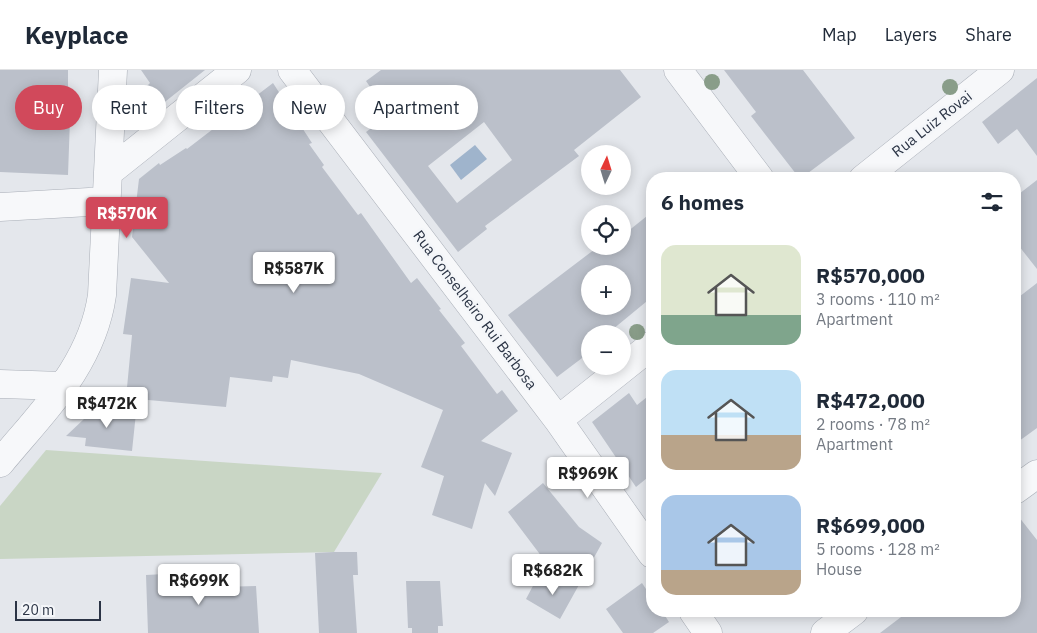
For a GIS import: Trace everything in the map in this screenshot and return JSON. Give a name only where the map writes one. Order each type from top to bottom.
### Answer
[{"type":"street","points":[[0,463],[63,386],[83,356],[99,313],[109,172],[113,70]]},
{"type":"street","points":[[109,172],[237,70]]},
{"type":"street","name":"Rua Conselheiro Rui Barbosa","points":[[292,70],[558,420],[646,545]]},
{"type":"street","points":[[678,70],[755,172]]},
{"type":"street","name":"Rua Luiz Rovai","points":[[872,172],[1000,70]]},
{"type":"street","points":[[0,207],[107,201]]},
{"type":"street","points":[[558,420],[646,350]]},
{"type":"street","points":[[0,384],[63,386]]},
{"type":"street","points":[[1021,486],[1037,474]]},
{"type":"street","points":[[696,617],[708,633]]},
{"type":"street","points":[[825,633],[846,617]]},
{"type":"green space","points":[[46,450],[382,473],[334,552],[0,559],[0,506]]},
{"type":"water","points":[[475,145],[487,159],[461,180],[450,165]]},
{"type":"building","points":[[0,70],[68,70],[68,85],[15,85],[15,130],[70,130],[68,175],[0,172]]},
{"type":"building","points":[[141,70],[205,70],[186,85],[176,85],[176,93],[166,101],[166,85],[148,85],[150,83]]},
{"type":"building","points":[[381,70],[620,70],[641,97],[574,150],[579,156],[485,226],[487,229],[458,252],[366,132],[369,130],[474,130],[428,166],[457,203],[512,160],[484,122],[478,127],[478,85],[369,85],[366,81]]},
{"type":"building","points":[[724,70],[803,70],[855,138],[809,172],[795,172],[751,116],[756,112]]},
{"type":"building","points":[[1037,78],[1037,156],[1017,129],[998,144],[982,122]]},
{"type":"building","points":[[273,83],[274,85],[273,130],[304,130],[312,143],[309,144],[324,165],[322,167],[358,215],[361,213],[411,283],[417,278],[465,343],[461,346],[497,394],[502,390],[518,411],[481,441],[512,453],[495,496],[485,483],[472,529],[432,515],[444,476],[421,467],[443,410],[359,374],[291,360],[288,378],[273,376],[272,382],[230,377],[226,407],[126,398],[132,335],[123,334],[131,278],[169,283],[132,237],[139,179],[159,163],[160,165],[187,149],[212,130],[263,130],[263,91]]},
{"type":"building","points":[[1037,180],[1037,269],[1021,249],[1021,192]]},
{"type":"building","points":[[646,217],[646,302],[631,314],[631,265],[581,265],[581,315],[630,315],[618,325],[581,325],[581,359],[557,377],[508,315],[587,255],[631,255],[631,229]]},
{"type":"building","points":[[1037,283],[1037,428],[1021,440],[1021,295]]},
{"type":"building","points":[[629,393],[637,405],[646,398],[646,479],[636,487],[592,422]]},
{"type":"building","points":[[85,408],[136,413],[132,451],[85,446],[86,438],[66,436],[84,419]]},
{"type":"building","points":[[543,483],[579,527],[602,543],[581,581],[541,568],[545,561],[508,512]]},
{"type":"building","points":[[1021,520],[1037,540],[1037,633],[880,633],[901,617],[1021,617]]},
{"type":"building","points":[[357,552],[358,575],[353,575],[357,633],[319,633],[315,553]]},
{"type":"building","points":[[183,573],[184,576],[219,575],[220,587],[256,586],[259,633],[148,633],[146,575]]},
{"type":"building","points":[[406,581],[440,581],[443,626],[438,626],[438,633],[412,633],[412,628],[408,628]]},
{"type":"building","points":[[535,582],[580,583],[560,619],[526,599]]},
{"type":"building","points":[[642,583],[646,589],[646,617],[666,617],[669,622],[653,633],[623,633],[606,609]]}]
